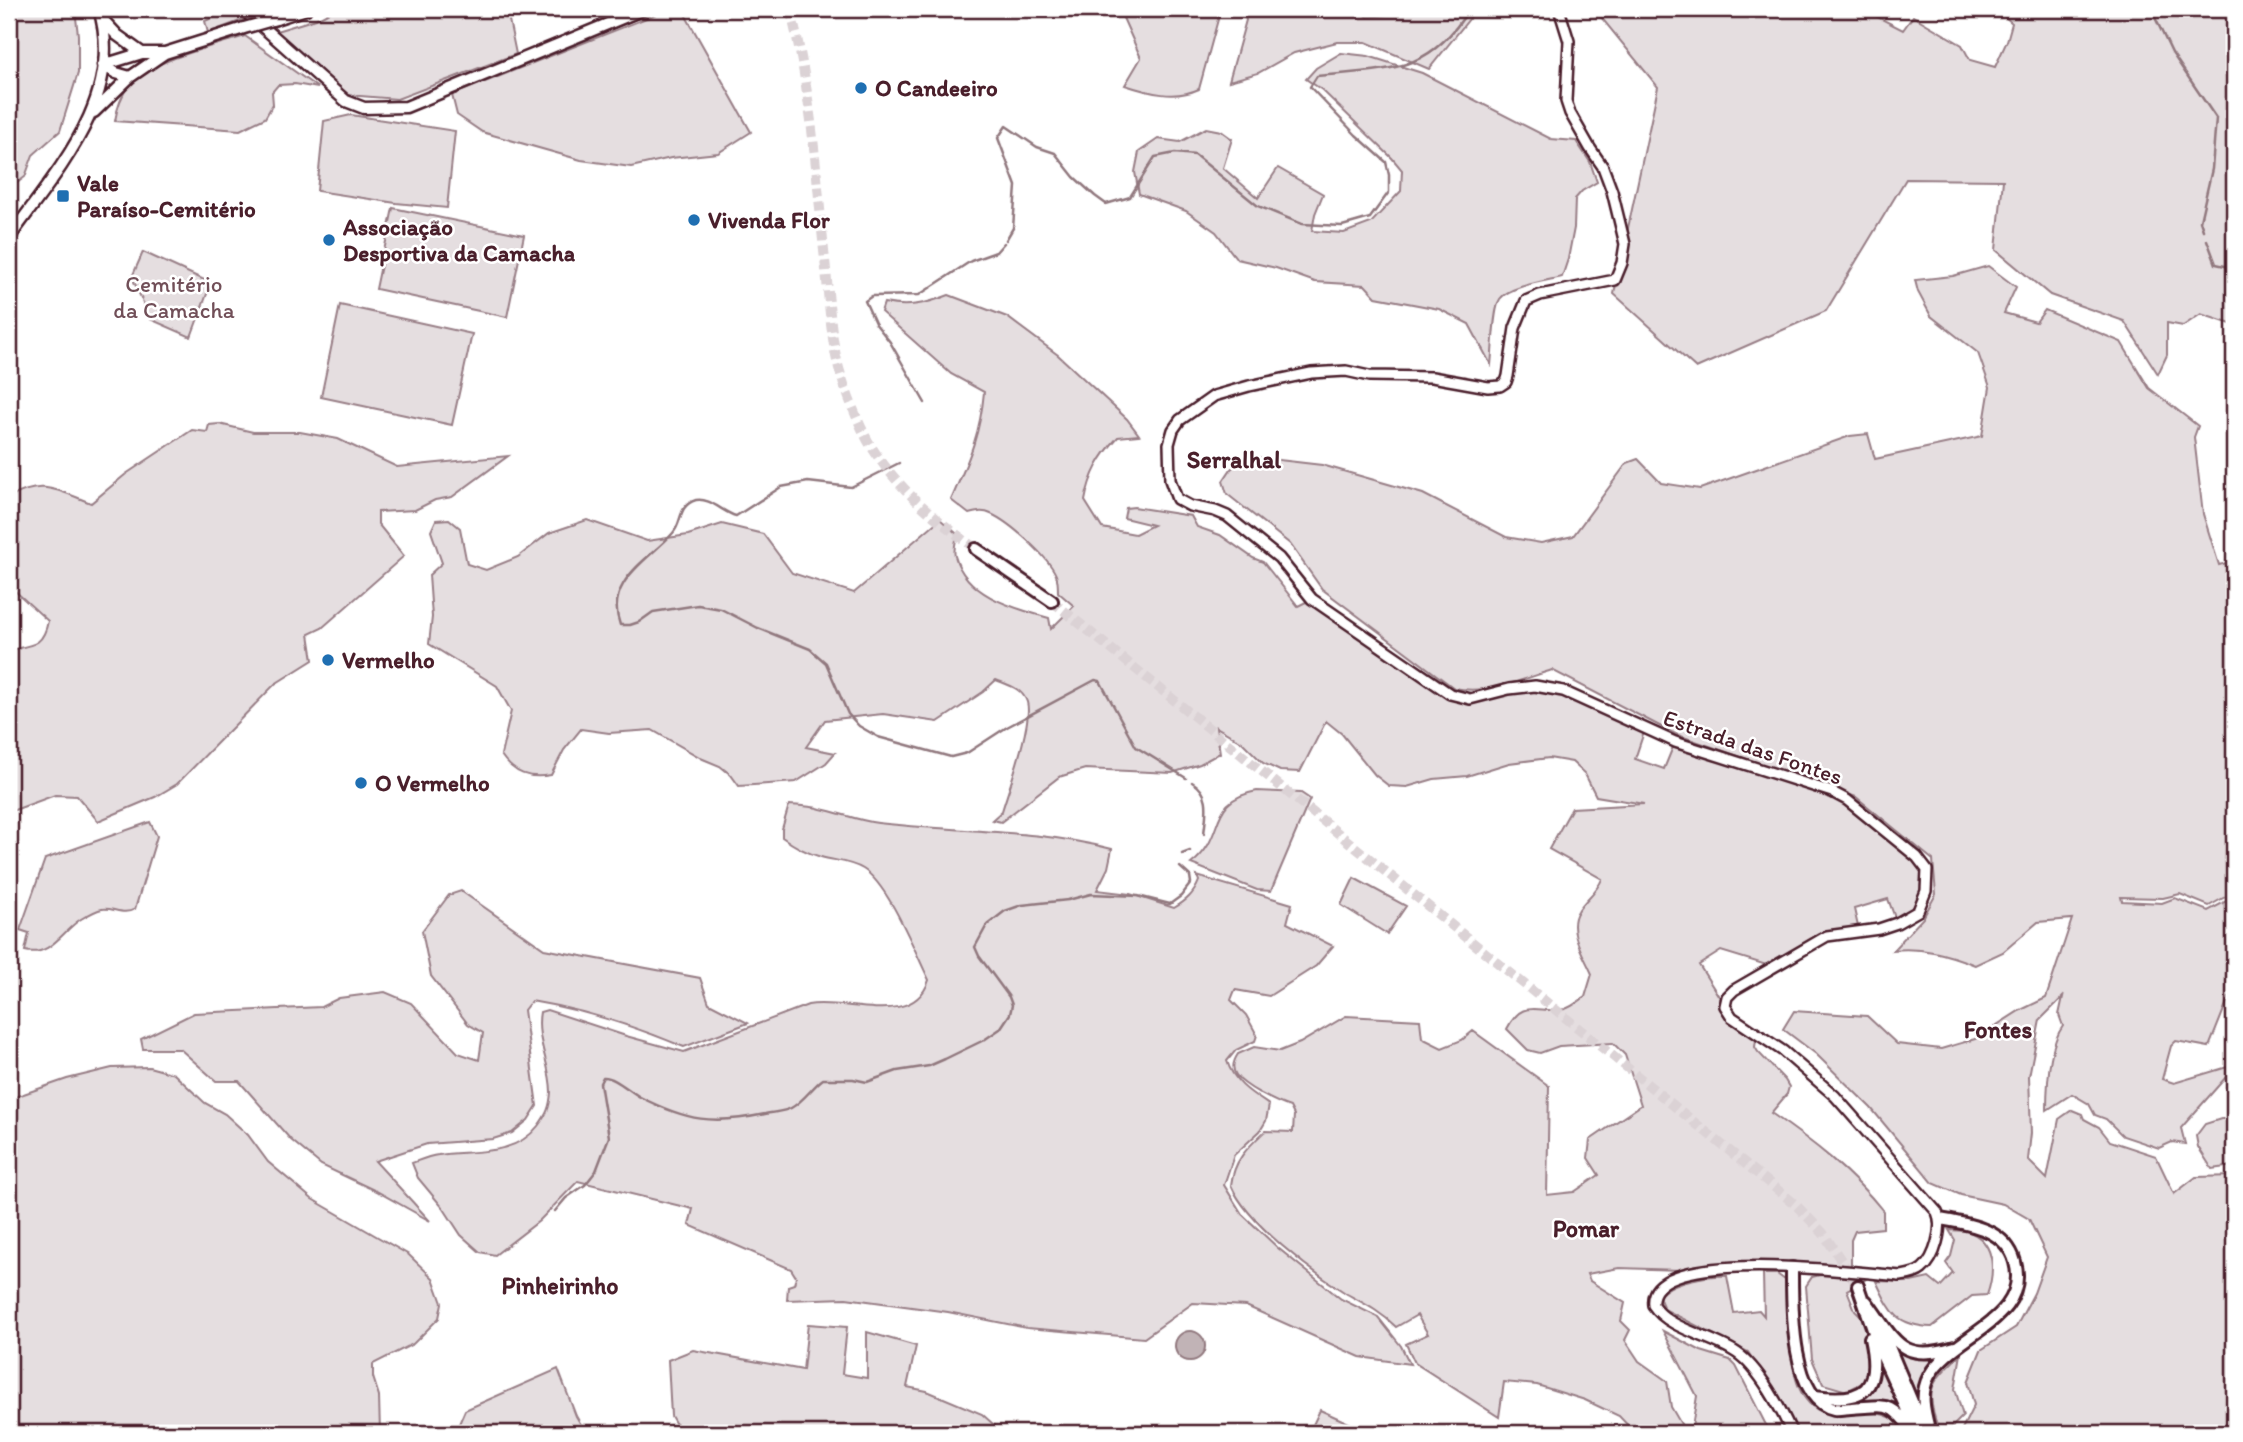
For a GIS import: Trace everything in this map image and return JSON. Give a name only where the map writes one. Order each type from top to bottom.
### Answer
[{"type":"main road","points":[[243,9],[346,101],[364,108],[406,107],[644,9]]},
{"type":"main road","points":[[91,114],[134,74],[165,53],[306,9]]},
{"type":"main road","points":[[100,13],[117,35],[142,53]]},
{"type":"main road","points":[[9,238],[68,155],[91,114],[103,65],[105,40],[100,13]]},
{"type":"main road","points":[[103,65],[142,53],[165,53]]},
{"type":"main road","points":[[134,74],[142,53]]},
{"type":"main road","points":[[103,65],[116,73],[134,74]]},
{"type":"main road","points":[[976,549],[1052,601]]},
{"type":"main road","points":[[1927,1433],[1924,1388],[1933,1369],[2005,1308],[2015,1288],[2017,1273],[2011,1251],[2001,1240],[1983,1228],[1940,1219]]},
{"type":"main road","points":[[1792,1268],[1799,1364],[1805,1384],[1815,1396],[1834,1409],[1885,1405],[1895,1410],[1914,1433]]},
{"type":"main road","points":[[1859,1290],[1904,1348],[1924,1354],[1958,1346]]},
{"type":"main road","points":[[1815,1396],[1852,1398],[1861,1393],[1871,1380],[1874,1362],[1859,1290]]},
{"type":"main road","points":[[1859,1290],[1881,1353],[1919,1433]]},
{"type":"main road","points":[[1859,1290],[1889,1347],[1927,1433]]},
{"type":"street","name":"Estrada das Fontes","points":[[1559,9],[1569,41],[1566,101],[1570,113],[1603,167],[1625,244],[1622,263],[1615,280],[1540,295],[1526,301],[1515,328],[1508,376],[1500,386],[1488,387],[1432,377],[1370,376],[1346,371],[1311,373],[1214,396],[1180,419],[1171,437],[1168,452],[1173,493],[1180,501],[1190,506],[1227,516],[1279,558],[1312,599],[1460,699],[1535,686],[1563,691],[1675,742],[1832,792],[1847,800],[1917,857],[1927,870],[1926,891],[1918,911],[1879,929],[1827,936],[1734,990],[1727,997],[1725,1006],[1732,1017],[1783,1051],[1835,1096],[1933,1206],[1940,1219]]},
{"type":"street","points":[[1792,1433],[1746,1360],[1734,1351],[1664,1318],[1655,1308],[1652,1299],[1655,1289],[1661,1283],[1688,1273],[1736,1265],[1901,1276],[1916,1273],[1925,1268],[1931,1256],[1940,1229],[1940,1219]]},
{"type":"green space","points":[[9,9],[75,9],[78,73],[60,131],[33,155],[25,177],[9,189]]},
{"type":"green space","points":[[238,9],[248,18],[208,33],[205,21]]},
{"type":"green space","points":[[335,9],[510,9],[509,20],[516,54],[397,99],[348,95],[273,32],[316,19]]},
{"type":"green space","points":[[669,9],[682,9],[751,132],[718,153],[671,158],[631,167],[581,160],[482,132],[457,115],[452,95]]},
{"type":"green space","points":[[1119,9],[1224,9],[1220,12],[1199,89],[1171,95],[1125,85],[1141,58]]},
{"type":"green space","points":[[1241,9],[1357,9],[1367,17],[1397,14],[1403,9],[1477,9],[1429,69],[1366,42],[1337,42],[1294,53],[1258,73],[1229,81],[1246,20]]},
{"type":"green space","points":[[1574,9],[1862,9],[1903,30],[1913,16],[1962,45],[1970,60],[1995,67],[2012,23],[1996,9],[2234,9],[2234,325],[2201,314],[2183,326],[2167,323],[2167,355],[2158,374],[2124,321],[2050,295],[1996,250],[2003,180],[1906,179],[1826,311],[1696,368],[1614,294],[1658,87],[1601,17]]},
{"type":"green space","points":[[245,36],[318,88],[295,84],[278,85],[272,92],[273,104],[265,118],[240,130],[115,121],[124,93],[137,77],[182,55]]},
{"type":"green space","points":[[1341,53],[1368,56],[1422,73],[1551,139],[1576,141],[1590,162],[1597,182],[1575,199],[1574,228],[1562,277],[1519,287],[1500,299],[1495,320],[1491,365],[1469,324],[1439,309],[1376,297],[1365,285],[1315,282],[1276,268],[1237,259],[1216,232],[1186,211],[1139,194],[1135,172],[1139,152],[1158,139],[1180,142],[1206,128],[1221,131],[1232,139],[1223,168],[1258,198],[1278,168],[1323,194],[1312,231],[1344,233],[1371,223],[1401,191],[1402,170],[1322,90],[1306,79],[1316,68]]},
{"type":"green space","points":[[351,115],[455,131],[447,208],[317,191],[324,121]]},
{"type":"green space","points":[[393,208],[524,235],[507,317],[376,289]]},
{"type":"green space","name":"Cemitério da Camacha","points":[[143,252],[211,283],[191,337],[150,319],[132,277]]},
{"type":"green space","points":[[1988,266],[2016,287],[2004,313],[2036,322],[2045,310],[2121,342],[2149,388],[2198,426],[2194,437],[2203,514],[2219,565],[2234,561],[2234,892],[2209,906],[2180,894],[2163,898],[2121,897],[2122,901],[2162,903],[2175,898],[2208,911],[2234,897],[2234,994],[2229,997],[2209,1047],[2176,1041],[2171,1046],[2162,1079],[2174,1083],[2234,1065],[2234,1068],[2181,1128],[2185,1144],[2172,1142],[2159,1148],[2123,1136],[2106,1119],[2095,1115],[2089,1104],[2072,1094],[2047,1110],[2052,1055],[2063,1026],[2059,1015],[2063,997],[2040,1020],[2029,1076],[2031,1133],[2028,1160],[2047,1179],[2059,1119],[2072,1110],[2099,1127],[2110,1141],[2156,1156],[2174,1194],[2196,1177],[2234,1176],[2234,1433],[1960,1433],[1974,1405],[1968,1382],[1981,1350],[2016,1327],[2034,1293],[2047,1257],[2029,1219],[2003,1204],[1961,1195],[1933,1183],[1871,1108],[1816,1054],[1783,1029],[1794,1011],[1867,1016],[1897,1044],[1941,1049],[1975,1039],[2019,1011],[2046,998],[2072,919],[2038,922],[2003,952],[1975,965],[1935,952],[1893,950],[1923,918],[1936,894],[1933,860],[1856,797],[1675,734],[1552,670],[1491,688],[1454,688],[1322,589],[1290,544],[1227,494],[1223,481],[1231,469],[1246,456],[1322,465],[1423,494],[1506,537],[1541,543],[1573,536],[1627,463],[1638,459],[1661,483],[1700,489],[1850,436],[1868,434],[1875,459],[1982,436],[1990,387],[1978,353],[1931,316],[1918,292],[1915,280],[1953,276]]},
{"type":"green space","points":[[949,295],[1007,317],[1058,355],[1127,419],[1139,435],[1118,437],[1093,474],[1085,501],[1102,528],[1135,534],[1153,525],[1124,518],[1126,508],[1191,516],[1197,527],[1220,535],[1263,562],[1298,606],[1312,599],[1460,699],[1509,689],[1563,691],[1645,729],[1635,759],[1664,769],[1675,742],[1832,792],[1927,870],[1918,911],[1897,923],[1888,899],[1854,909],[1859,931],[1827,936],[1773,967],[1721,951],[1699,965],[1732,1017],[1757,1033],[1755,1047],[1789,1087],[1787,1094],[1771,1113],[1816,1146],[1858,1183],[1883,1211],[1883,1228],[1855,1231],[1851,1240],[1851,1266],[1796,1262],[1725,1262],[1681,1270],[1619,1268],[1587,1274],[1590,1281],[1625,1303],[1621,1321],[1630,1330],[1625,1340],[1639,1361],[1667,1381],[1671,1407],[1684,1433],[1635,1433],[1619,1416],[1585,1400],[1537,1385],[1504,1382],[1499,1417],[1415,1363],[1406,1344],[1428,1334],[1417,1315],[1396,1327],[1379,1313],[1333,1285],[1282,1246],[1251,1215],[1231,1185],[1238,1161],[1247,1149],[1265,1131],[1293,1132],[1294,1115],[1290,1107],[1261,1094],[1240,1080],[1233,1067],[1238,1054],[1254,1047],[1280,1051],[1300,1043],[1346,1016],[1420,1020],[1422,1038],[1442,1048],[1462,1040],[1473,1031],[1549,1086],[1547,1195],[1574,1192],[1599,1175],[1588,1158],[1590,1140],[1641,1105],[1625,1055],[1613,1043],[1559,1046],[1540,1053],[1528,1050],[1507,1029],[1513,1019],[1525,1010],[1565,1009],[1575,1004],[1585,997],[1592,974],[1574,926],[1578,911],[1602,879],[1549,849],[1572,808],[1644,804],[1596,796],[1585,774],[1572,762],[1549,758],[1509,763],[1467,776],[1434,779],[1407,787],[1389,786],[1375,775],[1342,734],[1326,721],[1300,772],[1280,771],[1263,763],[1242,742],[1216,727],[1220,753],[1200,764],[1172,773],[1085,769],[1059,777],[1001,822],[992,820],[1002,811],[1019,755],[1028,711],[1022,693],[996,680],[938,722],[883,714],[825,720],[806,747],[835,753],[826,763],[796,782],[739,786],[720,766],[652,730],[609,733],[581,729],[564,750],[551,775],[536,776],[517,771],[501,755],[511,711],[497,686],[429,644],[432,617],[429,575],[442,563],[431,531],[436,520],[449,519],[460,528],[467,564],[486,570],[518,557],[549,533],[587,520],[647,541],[688,535],[722,524],[763,534],[792,573],[854,593],[940,519],[957,534],[955,556],[969,581],[980,591],[1007,605],[1049,618],[1051,629],[1074,606],[1058,592],[1058,581],[1052,567],[1027,540],[999,518],[985,512],[969,514],[951,500],[976,435],[984,392],[951,374],[881,312],[884,303],[917,304]]},
{"type":"green space","points":[[340,305],[472,334],[452,425],[321,397]]},
{"type":"green space","points":[[219,424],[253,432],[300,432],[338,439],[397,467],[508,456],[452,497],[435,500],[415,510],[378,512],[378,524],[404,556],[322,628],[309,634],[313,660],[275,684],[177,784],[155,797],[98,821],[77,796],[55,795],[9,812],[9,650],[40,640],[48,621],[15,591],[9,578],[9,498],[21,492],[41,488],[60,491],[91,503],[126,474],[192,430],[207,432],[209,425]]},
{"type":"green space","points":[[1257,791],[1301,793],[1310,799],[1271,891],[1257,890],[1191,864],[1203,853],[1223,811],[1230,803]]},
{"type":"green space","points":[[789,805],[817,808],[878,823],[1025,834],[1112,849],[1108,868],[1097,890],[1130,894],[1174,908],[1192,893],[1199,881],[1197,876],[1292,904],[1287,923],[1333,946],[1316,966],[1269,996],[1235,990],[1231,1000],[1246,1015],[1257,1035],[1255,1041],[1236,1050],[1227,1061],[1239,1081],[1269,1105],[1266,1121],[1260,1131],[1234,1155],[1224,1185],[1242,1214],[1278,1248],[1341,1299],[1378,1317],[1401,1346],[1410,1364],[1360,1357],[1246,1306],[1193,1303],[1144,1338],[1027,1328],[948,1312],[846,1298],[787,1300],[788,1286],[794,1284],[796,1277],[791,1269],[689,1225],[693,1209],[578,1181],[539,1221],[495,1255],[480,1252],[461,1235],[418,1178],[412,1163],[435,1156],[505,1147],[528,1136],[538,1126],[548,1110],[551,1092],[541,1042],[540,1012],[547,1010],[684,1052],[808,1005],[894,1008],[909,1004],[921,995],[929,980],[882,889],[873,877],[858,866],[811,853],[782,837]]},
{"type":"green space","points":[[150,822],[157,836],[135,909],[126,912],[106,909],[97,911],[74,924],[49,947],[34,952],[25,951],[29,933],[20,930],[45,859]]},
{"type":"green space","points":[[1354,878],[1406,906],[1387,934],[1341,905]]},
{"type":"green space","points":[[461,891],[544,949],[700,978],[709,1003],[748,1023],[684,1047],[609,1020],[531,1001],[524,1010],[537,1106],[528,1120],[512,1133],[493,1139],[427,1144],[375,1161],[430,1221],[321,1165],[291,1140],[239,1081],[216,1081],[180,1049],[143,1049],[141,1039],[194,1013],[321,1007],[339,998],[385,992],[411,1003],[458,1053],[479,1060],[483,1033],[468,1024],[431,976],[422,931],[449,895]]},
{"type":"green space","points":[[149,1067],[174,1074],[205,1103],[225,1114],[248,1135],[268,1162],[312,1199],[409,1255],[433,1278],[442,1303],[439,1318],[413,1344],[373,1364],[373,1377],[379,1396],[380,1433],[9,1433],[9,1099],[67,1079],[112,1068]]},
{"type":"green space","points":[[2221,1119],[2234,1119],[2234,1166],[2212,1169],[2198,1147],[2196,1136],[2205,1124]]},
{"type":"green space","points":[[1949,1230],[1972,1233],[1986,1245],[1992,1261],[1987,1295],[1972,1296],[1932,1327],[1902,1320],[1891,1309],[1876,1281],[1911,1282],[1929,1278],[1940,1287],[1953,1273],[1946,1263],[1951,1256],[1955,1240]]},
{"type":"green space","points":[[1763,1274],[1777,1274],[1785,1280],[1793,1365],[1803,1395],[1812,1406],[1836,1415],[1885,1415],[1896,1421],[1906,1433],[1799,1433],[1748,1352],[1664,1309],[1659,1297],[1664,1291],[1680,1283],[1727,1276],[1734,1313],[1759,1310],[1764,1316]]},
{"type":"green space","points":[[1820,1275],[1868,1278],[1847,1290],[1855,1310],[1864,1319],[1872,1359],[1871,1371],[1864,1382],[1847,1391],[1823,1384],[1812,1359],[1806,1286],[1812,1277]]},
{"type":"green space","points":[[808,1324],[847,1327],[842,1374],[867,1378],[867,1332],[916,1346],[907,1387],[927,1391],[982,1414],[1003,1433],[681,1433],[671,1416],[668,1360],[693,1350],[803,1370]]},
{"type":"green space","points":[[1663,1331],[1701,1351],[1730,1360],[1736,1366],[1766,1425],[1763,1432],[1691,1433],[1697,1396]]},
{"type":"green space","points":[[1895,1348],[1915,1359],[1938,1357],[1925,1371],[1916,1393]]},
{"type":"green space","points":[[1961,1354],[1955,1389],[1963,1416],[1953,1426],[1952,1433],[1939,1433],[1932,1406],[1932,1389],[1941,1374]]},
{"type":"green space","points":[[1881,1361],[1902,1407],[1889,1402],[1859,1403],[1876,1382]]},
{"type":"green space","points":[[558,1369],[576,1416],[586,1433],[455,1433],[465,1410]]},
{"type":"green space","points":[[1320,1410],[1371,1433],[1309,1433]]},
{"type":"shaded area","points":[[1190,1331],[1201,1335],[1205,1346],[1201,1357],[1190,1361],[1179,1357],[1175,1346],[1179,1335]]},
{"type":"waterway","points":[[1006,240],[1013,228],[1016,186],[998,138],[1006,126],[1037,147],[1055,153],[1074,177],[1106,204],[1130,197],[1155,157],[1175,153],[1195,155],[1258,206],[1302,224],[1342,226],[1370,218],[1389,192],[1386,162],[1310,87],[1317,76],[1385,69],[1422,57],[1454,31],[1469,9]]},
{"type":"waterway","points":[[2151,9],[2172,53],[2216,118],[2212,169],[2200,221],[2203,230]]},
{"type":"waterway","points":[[2207,240],[2216,264],[2234,268]]},
{"type":"waterway","points":[[925,403],[890,342],[875,323],[865,301],[872,296],[919,295],[971,261],[996,252],[1004,243]]},
{"type":"waterway","points":[[899,463],[851,487],[808,482],[781,487],[736,516],[706,501],[696,500],[690,503],[683,510],[673,533],[641,562],[623,584],[618,596],[620,625],[639,622],[653,612],[698,605],[721,609],[758,628],[810,649],[826,663],[848,714],[859,726],[878,737],[951,757],[967,753],[1007,727],[1095,680],[1100,681],[1136,747],[1186,778]]},
{"type":"waterway","points":[[1192,782],[1203,792],[1205,798],[1204,834]]},
{"type":"waterway","points":[[1182,854],[1190,851]]},
{"type":"waterway","points":[[555,1211],[566,1198],[585,1185],[596,1171],[609,1137],[600,1083],[603,1077],[612,1079],[640,1097],[672,1111],[715,1120],[788,1109],[800,1102],[823,1079],[867,1082],[897,1071],[929,1066],[984,1040],[1000,1029],[1010,1014],[1012,1005],[1009,997],[975,947],[987,925],[1005,911],[1022,905],[1068,900],[1091,894],[1138,896],[1170,904],[1181,896],[1191,883],[1190,876],[1180,867]]},
{"type":"tunnel","points":[[790,9],[808,98],[831,326],[844,384],[868,441],[890,473],[930,513],[976,549]]},
{"type":"tunnel","points":[[1052,601],[1795,1204],[1823,1233],[1858,1286]]},
{"type":"place","name":"O Candeeiro","points":[[861,88]]},
{"type":"place","name":"Vale Paraíso-Cemitério","points":[[63,196]]},
{"type":"place","name":"Vivenda Flor","points":[[694,220]]},
{"type":"place","name":"Associação Desportiva da Camacha","points":[[329,240]]},
{"type":"place","name":"Vermelho","points":[[328,660]]},
{"type":"place","name":"O Vermelho","points":[[361,783]]},
{"type":"district","name":"Serralhal","points":[[1234,460]]},
{"type":"district","name":"Fontes","points":[[1998,1030]]},
{"type":"district","name":"Pomar","points":[[1586,1229]]},
{"type":"district","name":"Pinheirinho","points":[[560,1286]]}]
